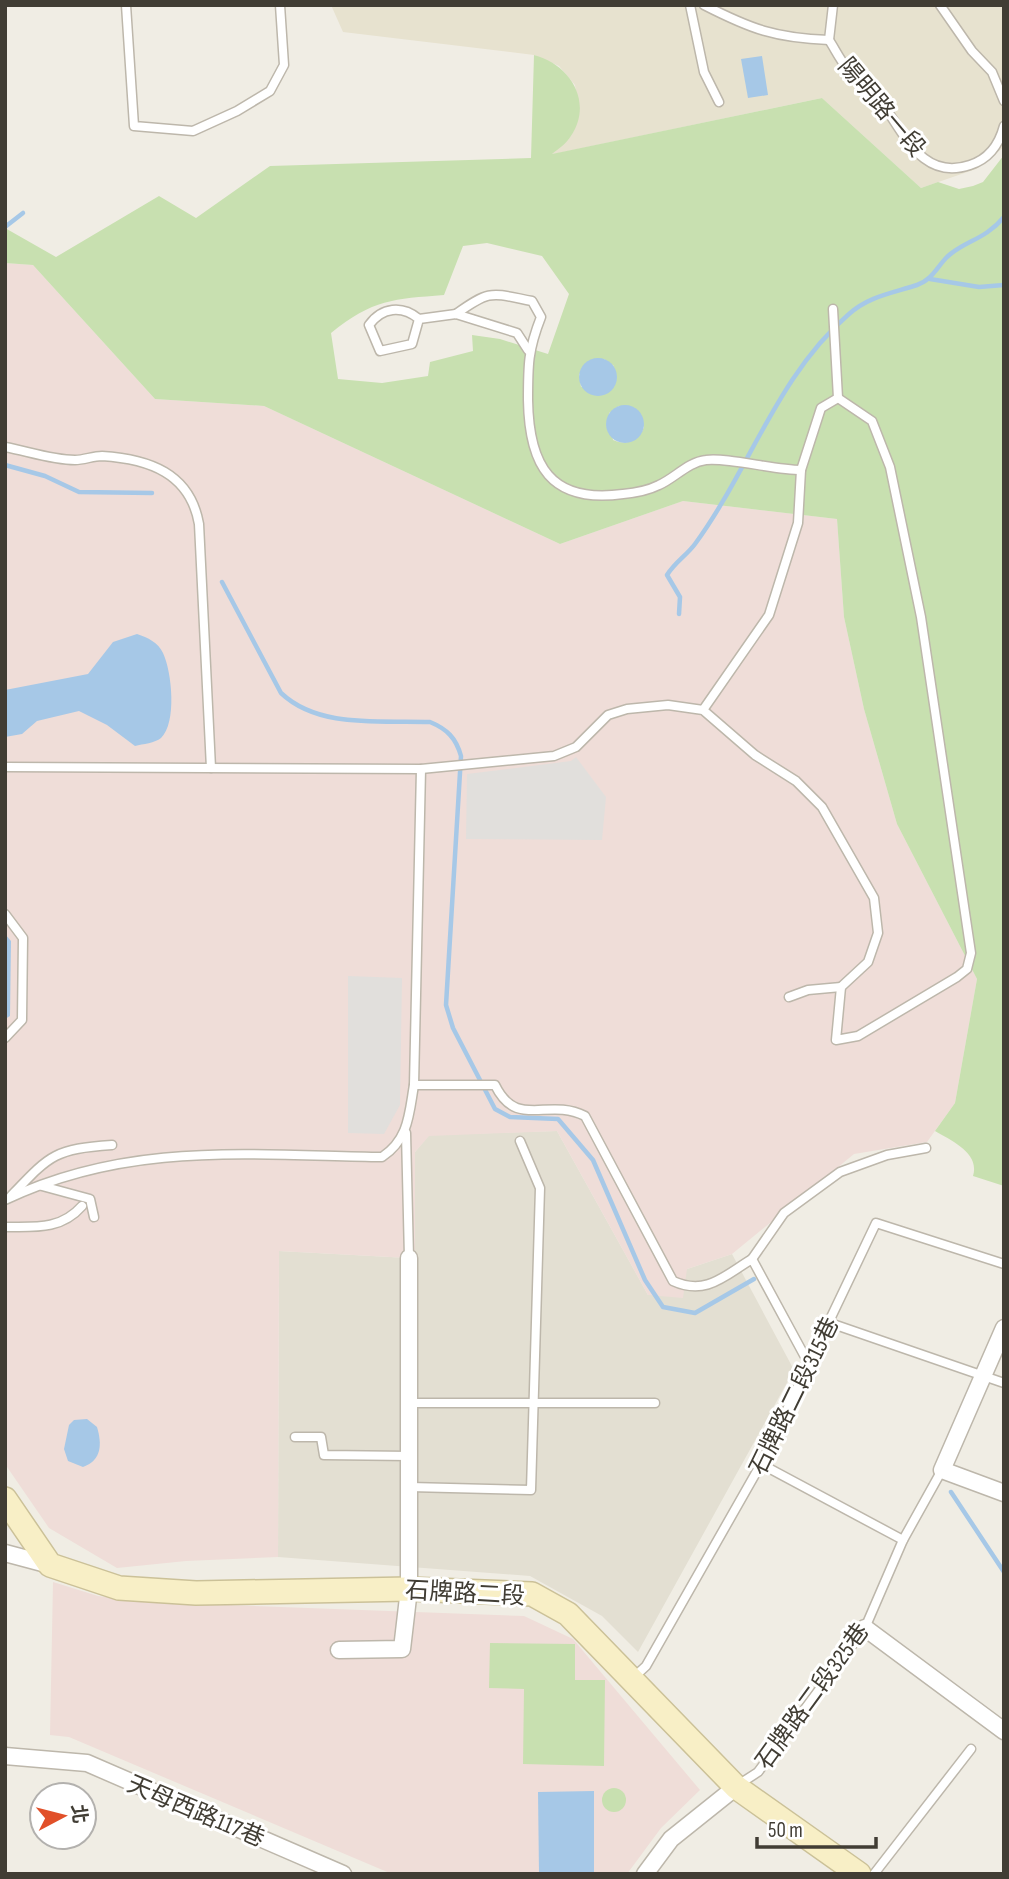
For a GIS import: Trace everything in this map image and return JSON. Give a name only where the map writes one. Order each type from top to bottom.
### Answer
[{"type":"street","points":[[339,1650],[402,1649],[409,1589],[409,1258]]},
{"type":"street","points":[[1004,1328],[938,1477],[1004,1493]]},
{"type":"street","points":[[5,1499],[50,1565]]},
{"type":"street","points":[[5,1553],[50,1565]]},
{"type":"street","name":"石牌路二段","points":[[50,1565],[119,1588],[196,1593],[409,1589],[532,1594],[568,1614],[736,1787],[845,1870]]},
{"type":"street","points":[[865,1628],[1004,1731]]},
{"type":"street","name":"天母西路117巷","points":[[5,1756],[87,1763],[342,1873]]},
{"type":"street","points":[[645,1874],[671,1839],[736,1787]]},
{"type":"lane","points":[[126,5],[134,126],[193,131],[237,111],[270,91],[284,65],[280,5]]},
{"type":"lane","points":[[690,5],[704,72],[719,102]]},
{"type":"lane","points":[[704,5],[755,31],[790,39],[829,40],[832,5]]},
{"type":"lane","points":[[940,5],[972,51],[992,72],[1004,101]]},
{"type":"lane","name":"陽明路一段","points":[[829,40],[847,68],[880,100],[905,140],[928,162],[954,169],[976,164],[994,150],[1004,126]]},
{"type":"lane","points":[[456,314],[484,294],[532,301],[541,317],[528,350],[528,433],[537,461],[554,482],[594,496],[623,494],[658,486],[690,465],[706,459],[781,470],[801,470]]},
{"type":"lane","points":[[419,319],[412,344],[380,351],[369,325],[376,314],[390,309],[410,311],[419,319],[456,314],[517,333],[528,350]]},
{"type":"lane","points":[[832,309],[838,398]]},
{"type":"lane","points":[[703,710],[769,615],[798,523],[801,470],[821,408],[838,398]]},
{"type":"lane","points":[[838,398],[872,421],[890,467],[921,617],[971,953],[967,969],[957,977],[858,1036],[836,1040],[841,987]]},
{"type":"lane","points":[[5,447],[74,460],[101,456],[154,466],[172,475],[187,489],[196,505],[199,523],[211,768]]},
{"type":"lane","points":[[5,767],[421,769],[477,765],[554,756],[576,747],[608,715],[627,709],[668,705],[703,710],[755,755],[796,781],[822,807],[874,898],[878,933],[868,962],[841,987],[808,990],[789,997]]},
{"type":"lane","points":[[409,1258],[406,1133],[414,1085],[421,769]]},
{"type":"lane","points":[[5,914],[23,938],[22,1020],[5,1038]]},
{"type":"lane","points":[[414,1085],[495,1085],[503,1103],[516,1110],[571,1109],[585,1116],[673,1281],[690,1288],[708,1286],[751,1259],[784,1213],[840,1172],[887,1155],[926,1148]]},
{"type":"lane","points":[[7,1199],[92,1167],[155,1157],[204,1153],[382,1157],[393,1149],[406,1133]]},
{"type":"lane","points":[[410,1487],[531,1490],[536,1402],[540,1188],[520,1141]]},
{"type":"lane","points":[[7,1199],[46,1161],[70,1148],[112,1145]]},
{"type":"lane","points":[[42,1186],[90,1199],[94,1217]]},
{"type":"lane","points":[[5,1227],[55,1226],[73,1216],[82,1206]]},
{"type":"lane","name":"石牌路二段315巷","points":[[633,1678],[646,1666],[761,1464],[876,1223],[1004,1264]]},
{"type":"lane","points":[[751,1259],[810,1366]]},
{"type":"lane","points":[[830,1323],[1004,1383]]},
{"type":"lane","points":[[411,1403],[655,1403]]},
{"type":"lane","points":[[295,1437],[321,1437],[324,1455],[410,1456]]},
{"type":"lane","points":[[761,1464],[903,1540]]},
{"type":"lane","name":"石牌路二段325巷","points":[[736,1787],[758,1772],[865,1628],[903,1540],[938,1477]]},
{"type":"lane","points":[[874,1874],[971,1748]]},
{"type":"shaded area","points":[[331,5],[1004,5],[1004,147],[976,169],[921,188],[822,98],[549,155],[571,136],[579,112],[575,85],[559,66],[534,55],[343,32]]},
{"type":"shaded area","points":[[5,263],[33,265],[155,399],[264,406],[560,544],[683,501],[837,519],[844,617],[864,709],[897,824],[977,979],[955,1103],[927,1142],[854,1154],[732,1254],[687,1269],[683,1298],[648,1295],[557,1131],[429,1136],[415,1152],[415,1253],[409,1258],[279,1251],[278,1557],[186,1561],[117,1568],[49,1528],[5,1464]]},
{"type":"shaded area","points":[[576,757],[606,797],[602,840],[466,839],[467,774],[571,761]]},
{"type":"shaded area","points":[[348,976],[402,978],[400,1105],[384,1134],[348,1133]]},
{"type":"shaded area","points":[[557,1131],[648,1295],[687,1269],[732,1254],[794,1370],[638,1652],[602,1616],[530,1576],[278,1557],[279,1251],[409,1258],[415,1253],[415,1152],[429,1135]]},
{"type":"shaded area","points":[[53,1582],[98,1596],[145,1602],[524,1616],[573,1639],[700,1790],[661,1828],[627,1874],[392,1874],[69,1737],[50,1735]]},
{"type":"green space","points":[[534,55],[547,60],[567,75],[579,97],[577,123],[569,139],[552,154],[822,98],[921,188],[938,182],[959,189],[973,186],[983,182],[1004,155],[1004,1186],[973,1176],[974,1168],[969,1154],[935,1131],[955,1103],[977,979],[897,824],[864,709],[844,617],[837,519],[683,501],[560,544],[264,406],[155,399],[33,265],[5,263],[5,228],[56,257],[159,196],[196,218],[270,166],[531,158]],"holes":[[[487,243],[542,256],[569,294],[548,354],[500,339],[472,335],[473,351],[430,362],[428,376],[382,383],[338,379],[331,333],[372,307],[397,300],[444,295],[463,246]],[[604,359],[614,366],[581,387],[579,374]],[[619,406],[644,427],[642,432],[632,441],[613,440],[609,413]]]},
{"type":"green space","points":[[490,1643],[575,1644],[575,1680],[605,1680],[604,1766],[523,1764],[524,1689],[489,1688]]},
{"type":"green space","points":[[614,1788],[623,1791],[626,1800],[623,1809],[614,1812],[605,1809],[602,1800],[605,1791]]},
{"type":"water","points":[[762,56],[768,95],[748,98],[741,59]]},
{"type":"water","points":[[598,358],[612,363],[617,377],[612,391],[598,396],[584,391],[579,377],[584,363]]},
{"type":"water","points":[[625,405],[639,410],[644,424],[639,438],[625,443],[611,438],[606,424],[611,410]]},
{"type":"water","points":[[137,634],[158,646],[169,672],[171,710],[166,731],[161,738],[135,746],[107,725],[79,711],[37,721],[22,734],[5,737],[5,690],[88,674],[113,642]]},
{"type":"water","points":[[5,934],[11,941],[10,1016],[5,1019]]},
{"type":"water","points":[[87,1419],[97,1427],[100,1445],[94,1460],[83,1467],[68,1461],[64,1449],[69,1425],[74,1420]]},
{"type":"water","points":[[594,1791],[594,1874],[539,1874],[538,1792]]},
{"type":"waterway","points":[[5,227],[23,213]]},
{"type":"waterway","points":[[679,614],[680,597],[667,575],[695,544],[783,394],[824,339],[849,314],[865,303],[927,280],[947,257],[989,231],[1004,217]]},
{"type":"waterway","points":[[930,279],[979,287],[1004,285]]},
{"type":"waterway","points":[[5,465],[45,476],[79,492],[152,493]]},
{"type":"waterway","points":[[222,582],[281,693],[296,704],[313,712],[351,720],[430,722],[446,731],[456,744],[461,756],[446,1005],[453,1028],[495,1109],[510,1117],[558,1119],[593,1160],[645,1280],[663,1307],[695,1313],[754,1279]]},
{"type":"waterway","points":[[951,1492],[1004,1572]]}]
